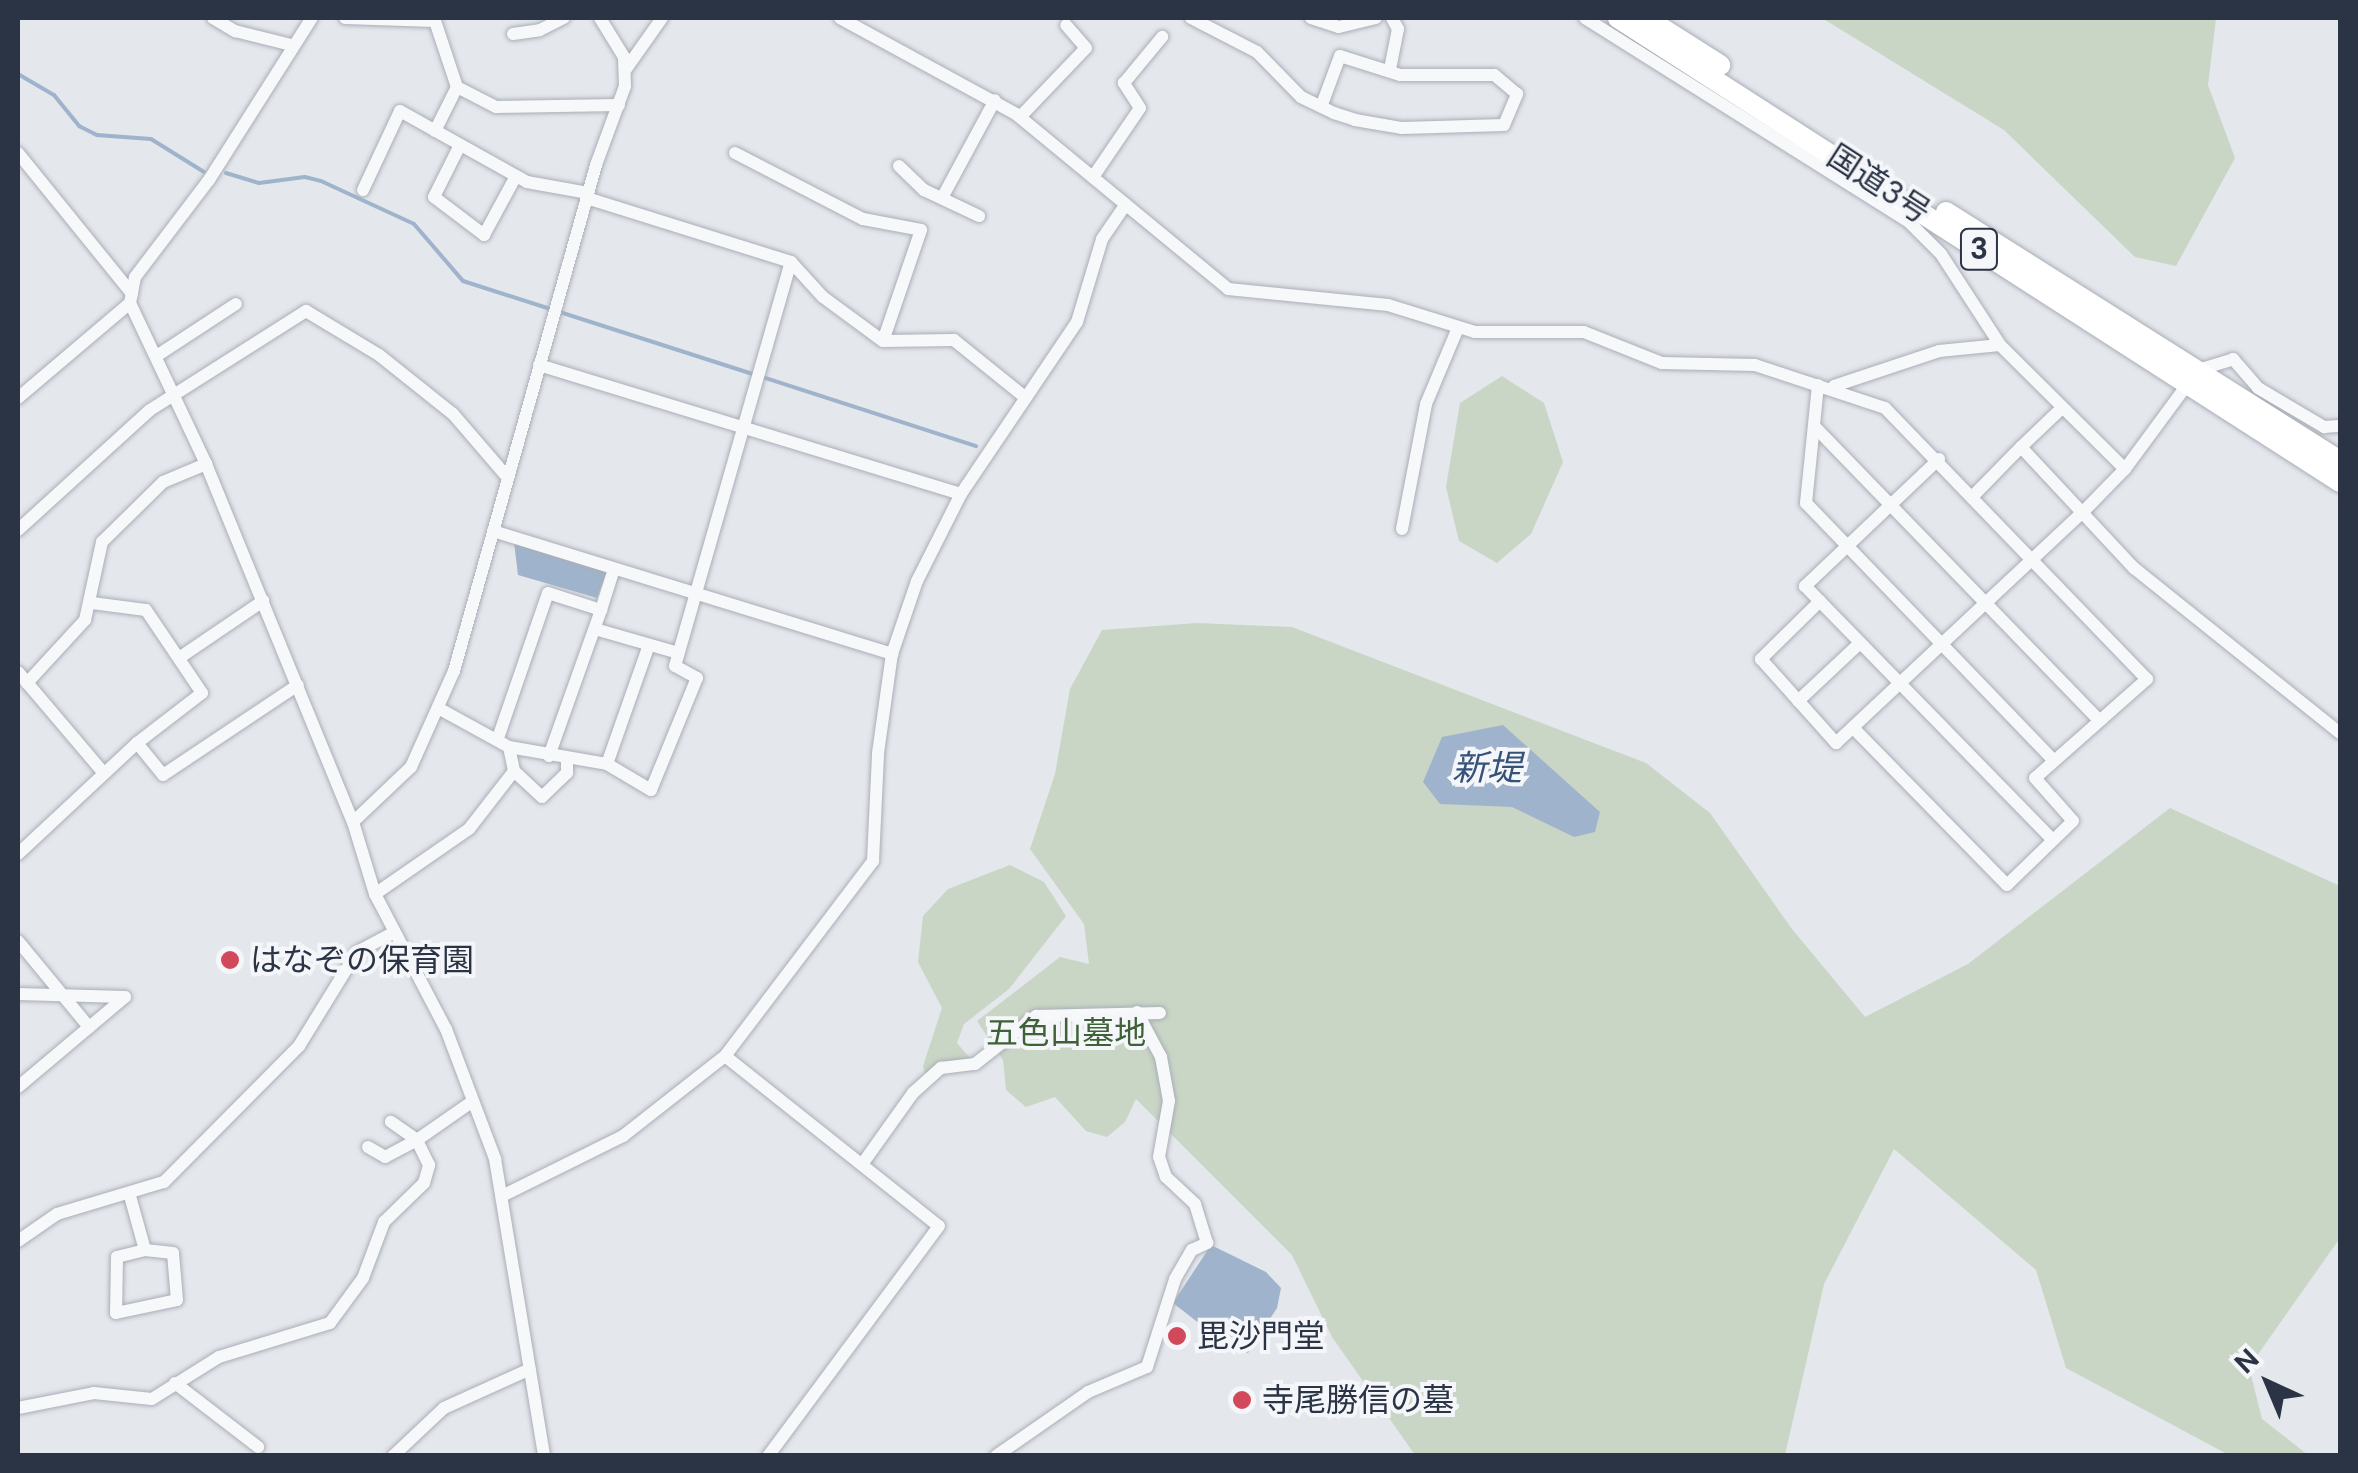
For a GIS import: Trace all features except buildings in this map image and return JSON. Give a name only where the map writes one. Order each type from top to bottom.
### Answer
[{"type":"highway","name":"国道3号","points":[[1618,18],[2193,376],[2340,461]]},
{"type":"highway","name":"国道3号","points":[[1646,18],[2193,376],[2340,482]]},
{"type":"street","points":[[213,18],[236,31],[291,46]]},
{"type":"street","points":[[18,398],[131,298],[135,277],[208,180],[312,18]]},
{"type":"street","points":[[344,18],[435,21],[458,87],[496,107],[558,111],[619,105]]},
{"type":"street","points":[[513,34],[540,30],[564,18]]},
{"type":"street","points":[[600,18],[626,69]]},
{"type":"street","points":[[353,822],[411,766],[438,708],[494,531],[588,195],[619,105],[626,69],[662,18]]},
{"type":"street","points":[[840,18],[996,100],[1228,288],[1388,304],[1458,328],[1505,335],[1584,332],[1662,363],[1755,364],[1797,384],[1834,386],[1885,408],[2035,557],[2147,678],[2052,758],[2035,778],[2072,821],[2007,884],[1853,728]]},
{"type":"street","points":[[1191,18],[1257,52],[1301,98],[1321,106],[1402,128],[1504,125],[1517,94],[1494,76],[1400,75],[1340,56],[1321,106]]},
{"type":"street","points":[[1310,18],[1339,27],[1376,18]]},
{"type":"street","points":[[1390,69],[1398,29],[1392,18]]},
{"type":"street","points":[[1585,18],[1910,222],[1941,254],[2000,345],[2124,469]]},
{"type":"street","points":[[1020,117],[1086,48],[1066,25]]},
{"type":"street","points":[[1093,177],[1140,108],[1124,83],[1162,37]]},
{"type":"street","points":[[434,131],[458,87]]},
{"type":"street","points":[[942,198],[996,100]]},
{"type":"street","points":[[363,190],[400,111],[516,176],[588,195],[791,262],[822,297],[883,341],[954,340],[1026,398]]},
{"type":"street","points":[[460,145],[434,198],[484,235],[516,176]]},
{"type":"street","points":[[18,152],[131,298],[176,394],[298,685],[392,933],[424,979],[473,1101],[502,1196],[544,1456]]},
{"type":"street","points":[[735,152],[863,219],[921,230],[883,341]]},
{"type":"street","points":[[899,166],[942,198],[979,216]]},
{"type":"street","points":[[502,1196],[623,1136],[725,1056],[873,861],[878,753],[892,654],[917,581],[961,494],[1078,322],[1102,239],[1126,204]]},
{"type":"street","points":[[438,708],[503,743],[567,761],[607,764],[651,790],[656,785],[697,678],[674,666],[791,262]]},
{"type":"street","points":[[158,355],[236,304]]},
{"type":"street","points":[[18,530],[176,394],[306,311],[364,345],[453,414],[508,478]]},
{"type":"street","points":[[1402,529],[1426,404],[1458,328]]},
{"type":"street","points":[[1834,386],[1939,351],[2000,345]]},
{"type":"street","points":[[1820,601],[1760,659],[1836,742],[2082,513],[2124,469],[2193,376],[2233,359],[2258,388],[2324,427],[2340,426]]},
{"type":"street","points":[[539,365],[961,494]]},
{"type":"street","points":[[1818,385],[1806,503],[1850,544],[2052,758]]},
{"type":"street","points":[[1974,495],[2062,408]]},
{"type":"street","points":[[1814,426],[1892,502],[2099,720]]},
{"type":"street","points":[[2022,446],[2134,568],[2340,732]]},
{"type":"street","points":[[1939,459],[1805,586],[1898,686],[2054,840]]},
{"type":"street","points":[[102,770],[22,678],[71,641],[92,603],[102,542],[163,482],[206,464]]},
{"type":"street","points":[[494,531],[892,654]]},
{"type":"street","points":[[549,756],[614,569]]},
{"type":"street","points":[[567,761],[568,773],[542,797],[514,771],[503,743],[548,593],[601,610]]},
{"type":"street","points":[[180,658],[262,600]]},
{"type":"street","points":[[18,852],[96,784],[102,770],[202,693],[146,610],[92,603]]},
{"type":"street","points":[[594,629],[678,653]]},
{"type":"street","points":[[1798,701],[1860,643]]},
{"type":"street","points":[[607,764],[649,645]]},
{"type":"street","points":[[137,743],[163,774],[298,685]]},
{"type":"street","points":[[376,894],[470,828],[514,771]]},
{"type":"street","points":[[18,1241],[57,1214],[130,1196],[164,1182],[283,1063],[357,952],[392,933]]},
{"type":"street","points":[[18,941],[88,1027]]},
{"type":"street","points":[[18,994],[125,997],[18,1087]]},
{"type":"street","points":[[996,1456],[1088,1392],[1146,1367],[1175,1279],[1192,1250],[1207,1242],[1195,1204],[1166,1177],[1159,1157],[1169,1101],[1161,1057],[1137,1012]]},
{"type":"street","points":[[863,1163],[914,1093],[942,1068],[976,1064],[1036,1016],[1160,1013]]},
{"type":"street","points":[[725,1056],[934,1219],[938,1234],[768,1456]]},
{"type":"street","points":[[368,1147],[385,1157],[473,1101]]},
{"type":"street","points":[[18,1408],[94,1393],[152,1399],[220,1357],[316,1330],[341,1312],[363,1278],[384,1222],[424,1183],[428,1164],[417,1140],[391,1122]]},
{"type":"street","points":[[130,1196],[145,1250]]},
{"type":"street","points":[[145,1250],[173,1253],[177,1300],[116,1313],[117,1257],[145,1250]]},
{"type":"street","points":[[393,1456],[444,1408],[530,1368]]},
{"type":"street","points":[[175,1383],[258,1447]]},
{"type":"green space","points":[[1822,18],[2216,18],[2208,85],[2235,158],[2176,266],[2135,257],[2004,130]]},
{"type":"green space","points":[[1502,376],[1544,403],[1563,462],[1531,534],[1497,563],[1459,541],[1446,487],[1460,403]]},
{"type":"green space","name":"五色山墓地","points":[[1197,623],[1292,627],[1646,763],[1710,813],[1792,929],[1865,1017],[1968,964],[2170,808],[2340,886],[2340,1238],[2249,1367],[2262,1419],[2308,1455],[2229,1455],[2066,1368],[2036,1270],[1894,1149],[1824,1284],[1785,1455],[1415,1455],[1332,1337],[1292,1255],[1136,1099],[1125,1122],[1107,1137],[1086,1131],[1055,1097],[1026,1107],[1006,1090],[1003,1060],[977,1021],[1060,957],[1089,964],[1084,924],[1030,849],[1055,774],[1070,689],[1102,630]]},
{"type":"green space","points":[[1010,865],[1044,882],[1066,916],[1009,989],[964,1024],[957,1043],[975,1064],[942,1068],[927,1081],[923,1066],[942,1008],[918,962],[923,916],[948,889]]},
{"type":"water","points":[[514,542],[607,571],[597,598],[518,575]]},
{"type":"water","name":"新堤","points":[[1503,725],[1600,812],[1595,832],[1574,837],[1512,807],[1440,804],[1423,782],[1442,737]]},
{"type":"water","points":[[1211,1245],[1266,1272],[1281,1288],[1277,1308],[1248,1353],[1227,1345],[1173,1303]]},
{"type":"waterway","points":[[18,74],[54,95],[79,126],[97,135],[151,139],[204,172]]},
{"type":"waterway","points":[[226,173],[259,183],[305,177],[321,181],[414,224],[463,281],[753,374]]},
{"type":"waterway","points":[[762,377],[976,446]]},
{"type":"place","name":"はなぞの保育園","points":[[230,960]]},
{"type":"place","name":"毘沙門堂","points":[[1177,1336]]},
{"type":"place","name":"寺尾勝信の墓","points":[[1242,1400]]}]
